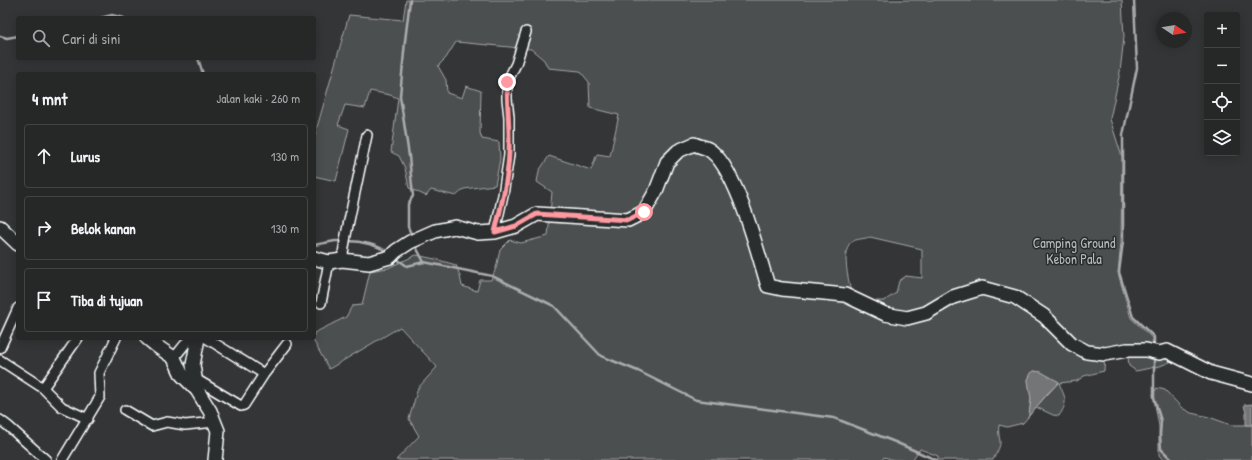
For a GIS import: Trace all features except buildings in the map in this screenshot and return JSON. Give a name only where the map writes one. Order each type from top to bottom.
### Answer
[{"type":"street","points":[[495,232],[504,195],[509,155],[507,82],[516,64],[526,32]]},
{"type":"street","points":[[342,260],[367,135]]},
{"type":"street","points":[[316,259],[328,262],[342,260],[369,263],[393,254],[415,239],[435,231],[455,227],[478,233],[495,232],[516,226],[537,214],[628,220],[644,212],[656,191],[667,162],[678,151],[694,144],[709,149],[722,162],[734,184],[745,213],[768,286],[782,289],[845,295],[885,314],[907,318],[926,313],[953,297],[982,288],[1015,297],[1044,316],[1072,344],[1087,352],[1106,354],[1127,350],[1146,350],[1159,353],[1167,352],[1211,373],[1252,384]]},
{"type":"street","points":[[0,227],[16,242]]},
{"type":"street","points":[[321,303],[328,262]]},
{"type":"street","points":[[0,348],[16,312]]},
{"type":"street","points":[[43,388],[77,340]]},
{"type":"street","points":[[62,460],[100,397],[99,373],[115,340]]},
{"type":"street","points":[[149,340],[174,358],[182,375],[196,384],[241,406],[244,405],[264,374],[287,344]]},
{"type":"street","points":[[174,358],[188,340]]},
{"type":"street","points":[[198,340],[194,355],[196,384],[215,422],[218,435],[215,460]]},
{"type":"street","points":[[209,340],[264,374]]},
{"type":"street","points":[[0,360],[43,388],[62,407],[88,419]]},
{"type":"street","points":[[125,410],[152,426],[167,422],[186,425],[215,422]]},
{"type":"street","points":[[0,420],[46,460]]},
{"type":"green space","name":"Camping Ground Kebon Pala","points":[[406,0],[1122,0],[1124,37],[1120,72],[1110,119],[1122,157],[1121,242],[1118,273],[1131,318],[1152,338],[1153,349],[1173,352],[1170,362],[1160,366],[1136,371],[1129,366],[1127,349],[1105,351],[1104,371],[1084,376],[1077,381],[1059,383],[1063,392],[1065,403],[1059,416],[1053,415],[1036,407],[1059,382],[1041,372],[1034,371],[1028,380],[1031,399],[1029,416],[1023,423],[1007,427],[999,425],[1000,443],[993,460],[938,460],[938,456],[920,449],[912,460],[894,460],[884,457],[882,460],[396,460],[419,436],[409,419],[418,388],[437,367],[400,327],[329,369],[313,340],[316,340],[316,332],[346,317],[352,306],[362,305],[370,271],[388,268],[416,255],[456,265],[462,286],[477,291],[480,280],[491,280],[496,268],[500,250],[510,240],[521,243],[548,236],[552,192],[537,182],[539,171],[549,156],[591,170],[597,154],[610,156],[619,115],[590,108],[589,82],[580,71],[548,68],[544,60],[531,49],[456,42],[446,58],[438,66],[446,80],[447,93],[462,98],[466,86],[481,91],[480,133],[482,139],[499,142],[500,159],[495,185],[464,189],[456,196],[431,190],[426,196],[409,188],[405,168],[399,156],[391,152],[398,98],[370,91],[365,108],[345,105],[338,125],[349,129],[336,181],[316,176],[316,131],[349,15],[403,20]],"holes":[[[870,237],[922,249],[922,278],[906,276],[899,281],[896,293],[884,301],[870,301],[851,293],[846,259],[848,246],[855,240]]]},
{"type":"green space","points":[[1157,388],[1165,390],[1182,408],[1191,413],[1209,417],[1231,425],[1252,425],[1252,460],[1163,460],[1159,455],[1159,426],[1153,394]]},
{"type":"shaded area","points":[[1034,371],[1041,372],[1059,382],[1029,416],[1031,399],[1028,380],[1031,373]]},
{"type":"shaded area","points":[[1252,404],[1252,425],[1246,425],[1244,405]]},
{"type":"waterway","points":[[410,0],[400,96],[413,196],[408,204],[408,227],[412,236]]},
{"type":"waterway","points":[[1134,0],[1137,68],[1123,135],[1123,241],[1119,272],[1133,317],[1154,337],[1154,347]]},
{"type":"waterway","points":[[108,16],[116,16]]},
{"type":"waterway","points":[[0,36],[7,38],[16,36]]},
{"type":"waterway","points":[[199,60],[202,72]]},
{"type":"waterway","points":[[316,245],[343,241]]},
{"type":"waterway","points":[[348,241],[369,244],[389,253]]},
{"type":"waterway","points":[[415,245],[424,262],[492,276],[554,306],[601,356],[638,371],[696,400],[834,418],[936,460]]},
{"type":"waterway","points":[[394,257],[407,266],[424,262]]},
{"type":"waterway","points":[[1154,356],[1154,397],[1161,421],[1161,449],[1172,460]]},
{"type":"route","points":[[507,82],[509,155],[504,195],[495,232],[516,226],[537,214],[628,220],[644,212]]}]
